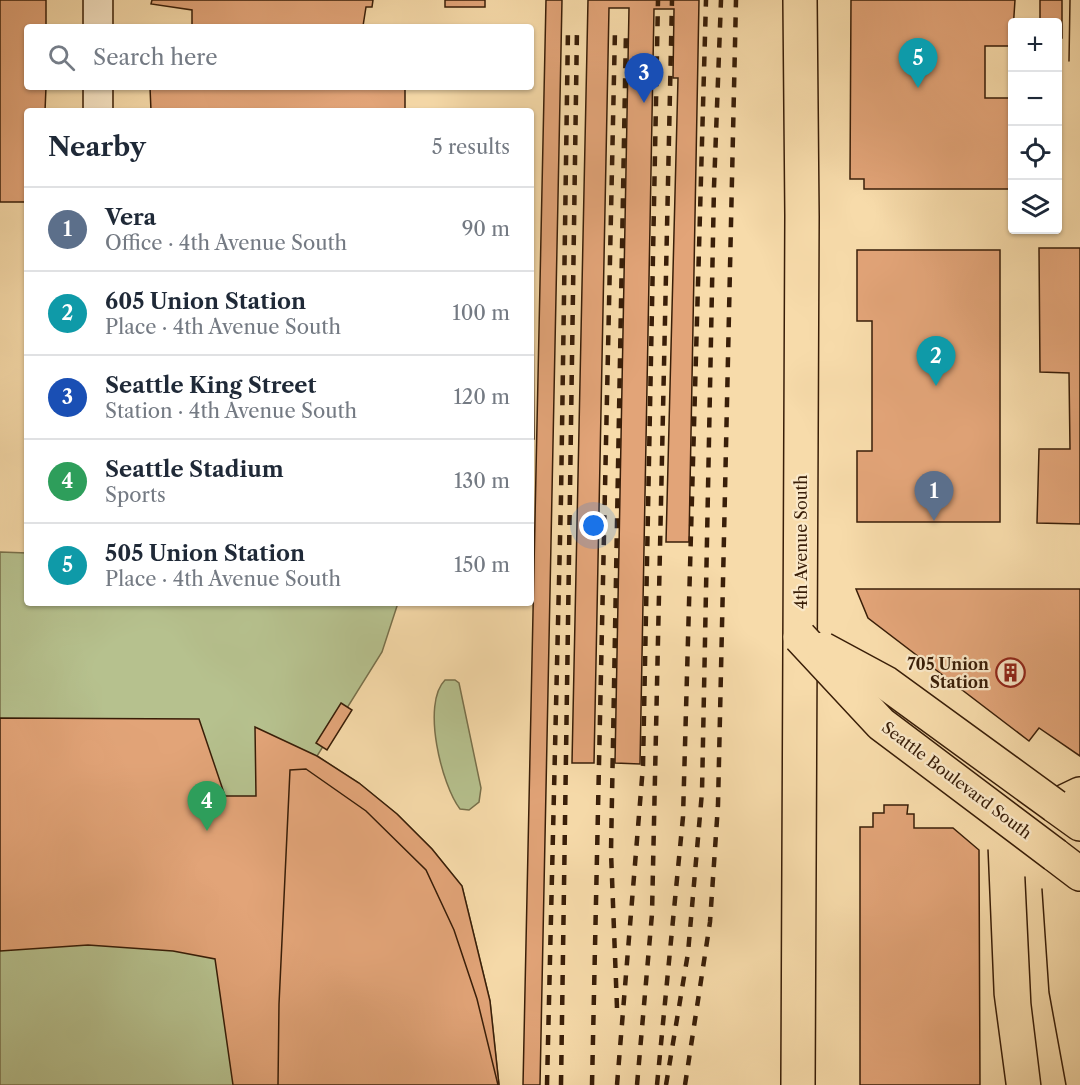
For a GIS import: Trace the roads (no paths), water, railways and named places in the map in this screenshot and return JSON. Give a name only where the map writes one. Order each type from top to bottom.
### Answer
[{"type":"main road","name":"4th Avenue South","points":[[798,1085],[800,0]]},
{"type":"main road","points":[[800,637],[886,683],[1072,808]]},
{"type":"main road","name":"Seattle Boulevard South","points":[[800,637],[881,724],[1080,874]]},
{"type":"street","points":[[98,0],[98,24]]},
{"type":"street","points":[[98,90],[98,108]]},
{"type":"tram line","points":[[1069,61],[1070,0]]},
{"type":"tram line","points":[[988,850],[994,995],[1006,1085]]},
{"type":"tram line","points":[[1025,877],[1031,1003],[1041,1085]]},
{"type":"tram line","points":[[1042,889],[1049,992],[1066,1085]]},
{"type":"railway","points":[[617,1085],[643,766],[658,0]]},
{"type":"railway","points":[[637,1085],[652,914],[672,0]]},
{"type":"railway","points":[[657,1085],[683,817],[706,0]]},
{"type":"railway","points":[[666,1085],[688,953],[702,792],[714,187],[721,0]]},
{"type":"railway","points":[[685,1085],[710,922],[718,805],[736,0]]},
{"type":"railway","points":[[547,1085],[561,498],[568,28]]},
{"type":"railway","points":[[561,1085],[577,28]]},
{"type":"railway","points":[[592,1085],[615,30]]},
{"type":"railway","points":[[617,1008],[611,852],[626,30]]},
{"type":"place","name":"505 Union Station","points":[[918,88]]},
{"type":"place","name":"Seattle King Street","points":[[644,103]]},
{"type":"place","name":"605 Union Station","points":[[936,386]]},
{"type":"place","name":"Vera","points":[[934,521]]},
{"type":"place","name":"705 Union Station","points":[[1010,673]]},
{"type":"place","name":"Seattle Stadium","points":[[207,831]]}]
